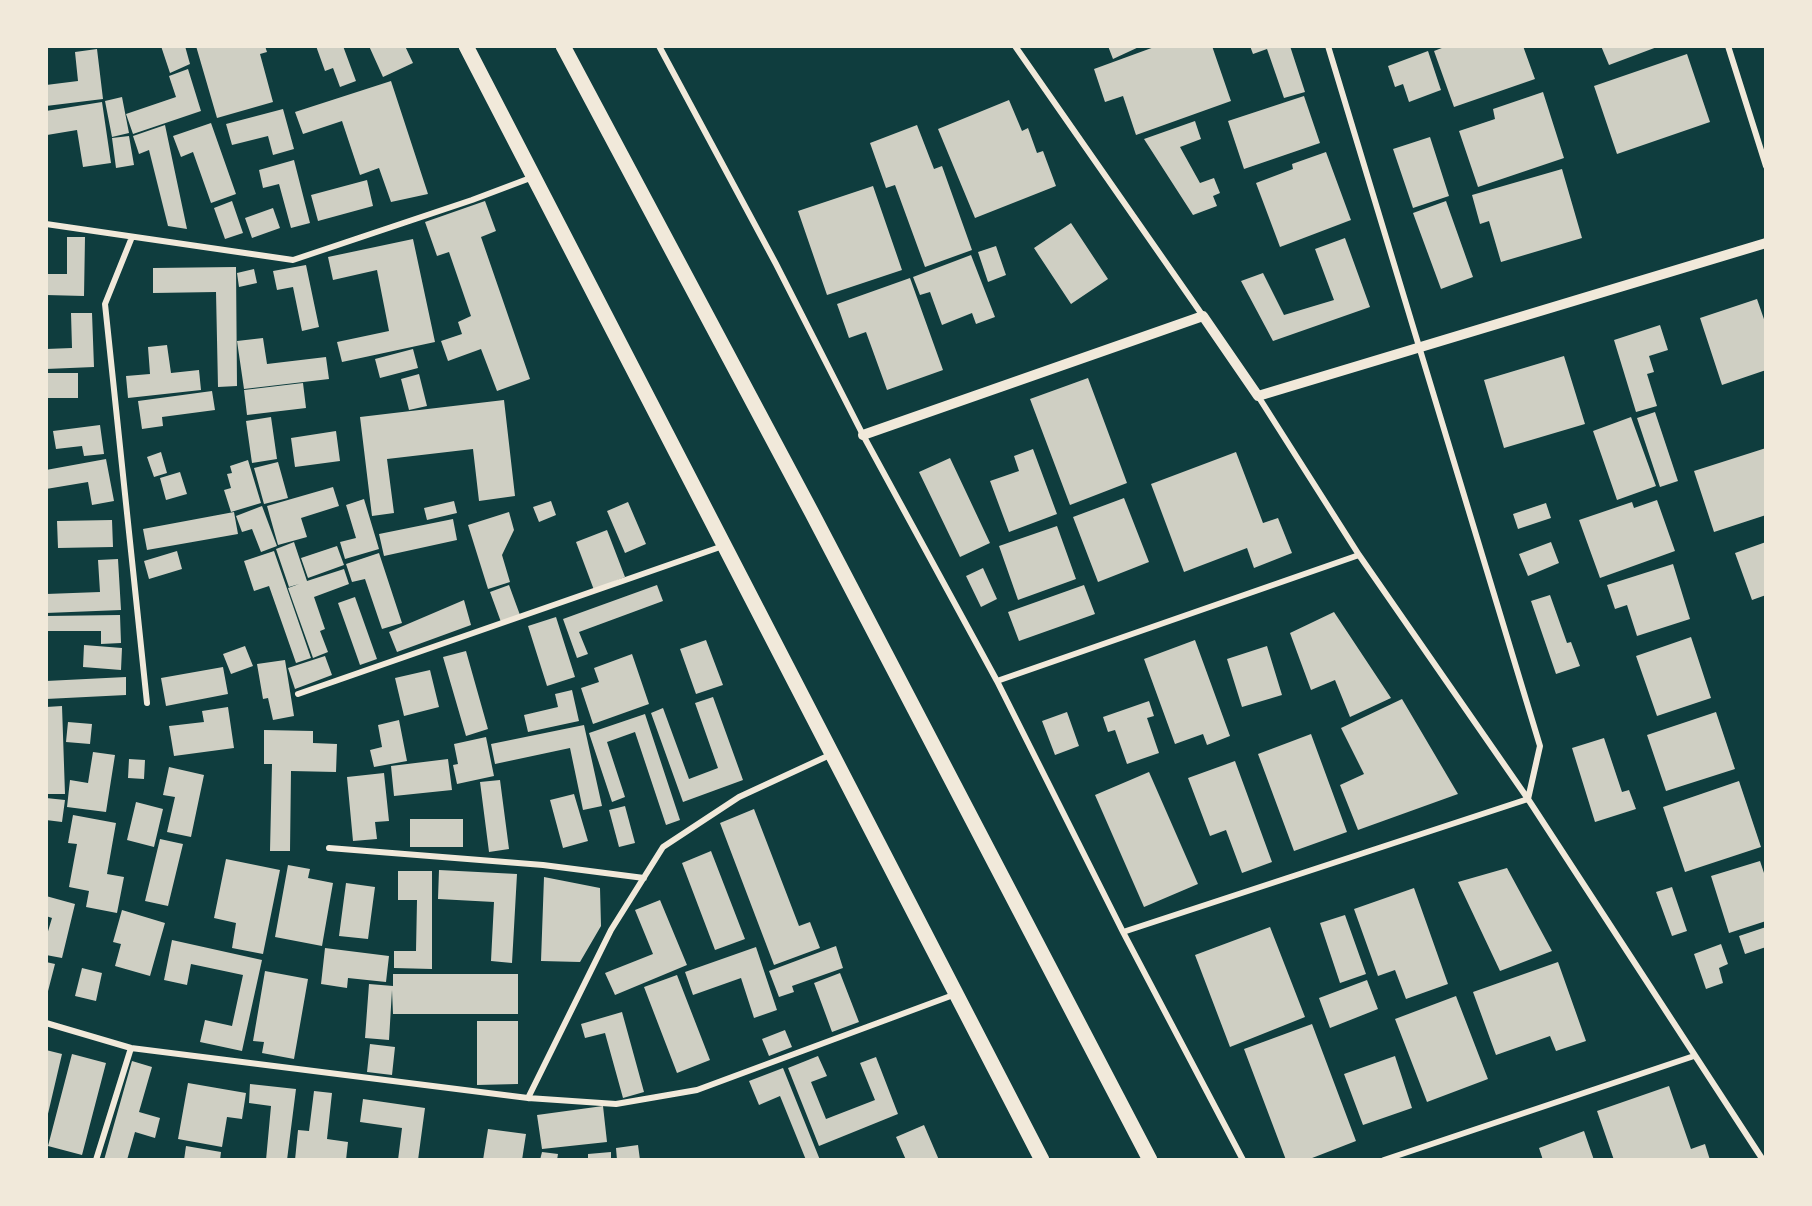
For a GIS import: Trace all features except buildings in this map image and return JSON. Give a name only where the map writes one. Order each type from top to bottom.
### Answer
[{"type":"main road","points":[[466,46],[1042,1160]]},
{"type":"main road","points":[[563,46],[812,513],[1150,1160]]},
{"type":"street","points":[[659,46],[776,264],[863,435],[997,681],[1123,932],[1243,1160]]},
{"type":"street","points":[[1015,46],[1258,396],[1359,555],[1528,799],[1763,1160]]},
{"type":"street","points":[[1328,46],[1540,746],[1528,799]]},
{"type":"street","points":[[1728,46],[1766,166]]},
{"type":"street","points":[[46,224],[293,260],[472,201],[533,177]]},
{"type":"street","points":[[132,237],[105,304],[147,703]]},
{"type":"street","points":[[1258,396],[1766,243]]},
{"type":"street","points":[[863,435],[1203,316]]},
{"type":"street","points":[[298,694],[724,546]]},
{"type":"street","points":[[997,681],[1359,555]]},
{"type":"street","points":[[528,1098],[611,930],[663,847],[739,797],[832,754]]},
{"type":"street","points":[[1123,932],[1528,799]]},
{"type":"street","points":[[329,848],[543,866],[644,878]]},
{"type":"street","points":[[46,1023],[131,1048],[528,1098],[616,1104],[697,1090],[956,993]]},
{"type":"street","points":[[96,1160],[131,1048]]},
{"type":"street","points":[[1384,1160],[1694,1056]]}]
